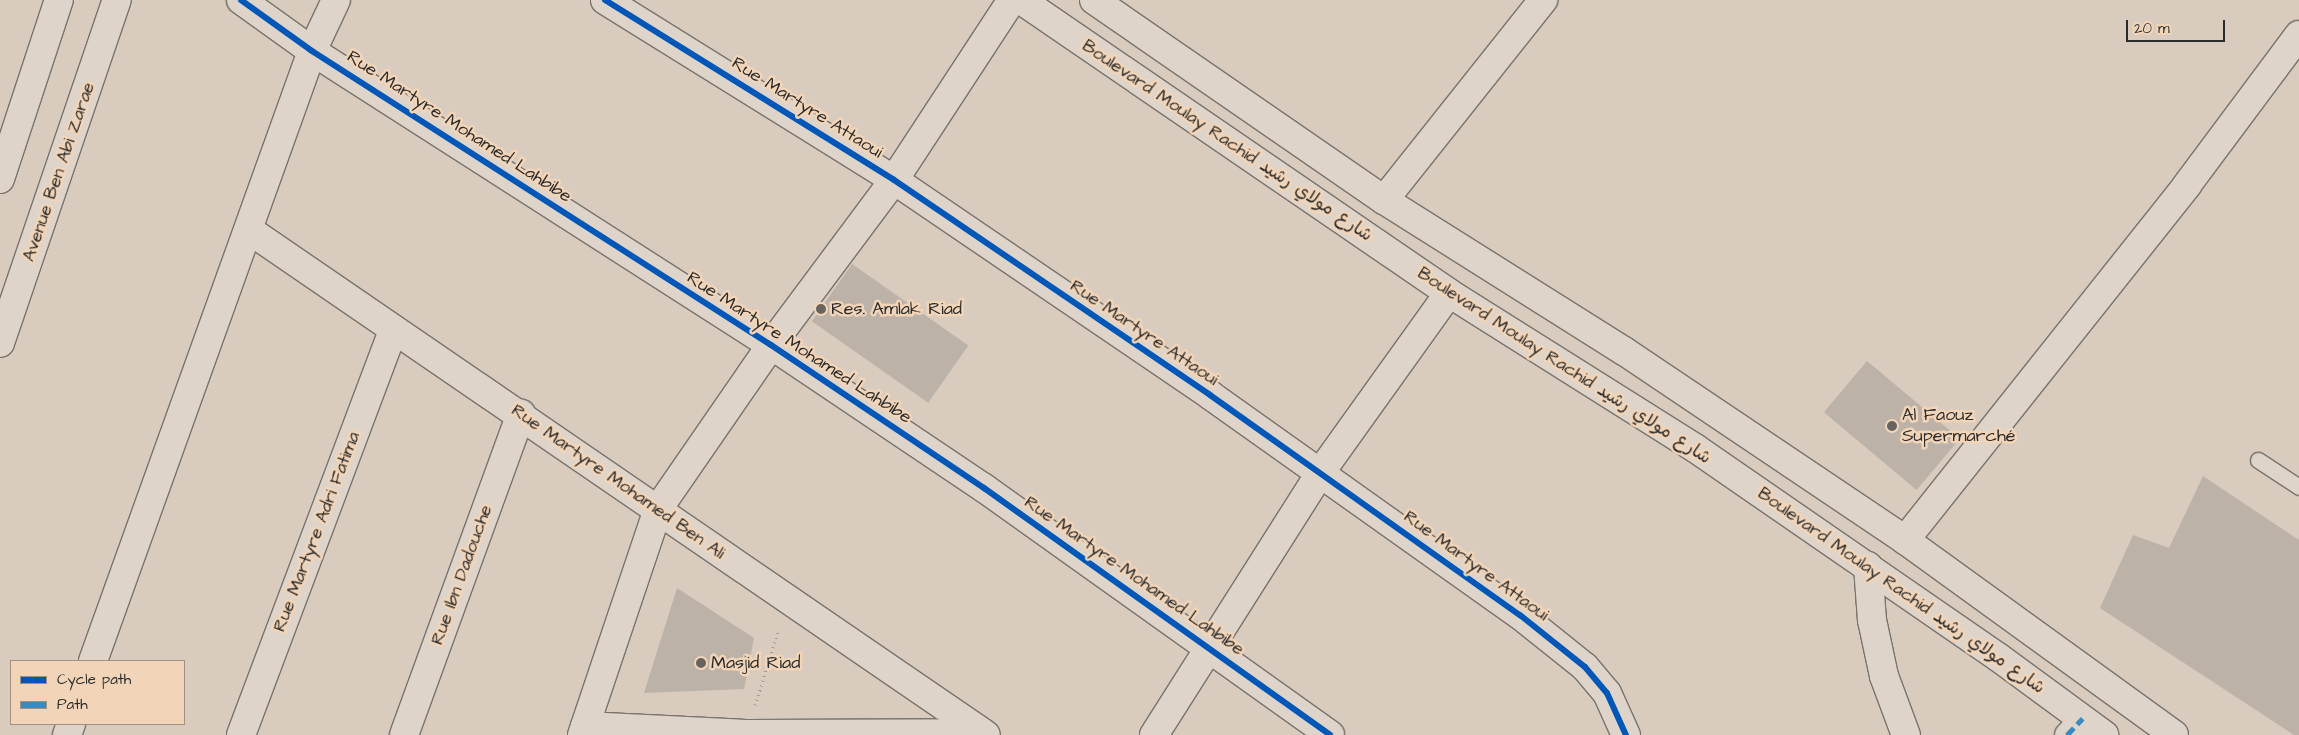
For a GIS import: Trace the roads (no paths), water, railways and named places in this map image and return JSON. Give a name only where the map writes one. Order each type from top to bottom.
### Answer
[{"type":"street","points":[[0,179],[59,0]]},
{"type":"street","name":"Avenue Ben Abi Zarae","points":[[0,343],[118,0]]},
{"type":"street","name":"Rue Martyre Mohamed Lahbibe","points":[[241,0],[312,51],[771,345],[984,488],[1211,648],[1330,735]]},
{"type":"street","points":[[93,660],[312,51],[336,0]]},
{"type":"street","name":"Rue Martyre Attaoui","points":[[605,0],[894,180],[1320,473],[1520,615],[1585,667],[1607,693],[1626,735]]},
{"type":"street","points":[[984,734],[746,734],[583,730],[658,509],[771,345],[894,180],[1012,0]]},
{"type":"street","name":"Boulevard Moulay Rachid شارع مولاي رشيد","points":[[1021,0],[1449,293],[1694,448],[1868,566],[2075,727],[2104,735]]},
{"type":"street","points":[[1095,0],[1384,200],[1624,351],[1905,540],[2174,735]]},
{"type":"street","points":[[1384,200],[1543,0]]},
{"type":"street","points":[[1905,540],[2187,185],[2299,35]]},
{"type":"street","name":"Rue Martyre Mohamed Ben Ali","points":[[249,230],[658,509],[788,602],[984,734]]},
{"type":"street","points":[[1154,735],[1211,648],[1320,473],[1449,293]]},
{"type":"street","name":"Rue Martyre Adri Fatima","points":[[241,735],[393,330]]},
{"type":"street","name":"Rue Ibn Dadouche","points":[[404,735],[520,414]]},
{"type":"street","points":[[1868,566],[1872,620],[1884,676],[1906,735]]},
{"type":"lane","points":[[2258,460],[2299,487]]},
{"type":"place","name":"Res. Amlak Riad","points":[[821,309]]},
{"type":"place","name":"Al Faouz Supermarché","points":[[1892,426]]},
{"type":"place","name":"Masjid Riad","points":[[701,663]]}]
